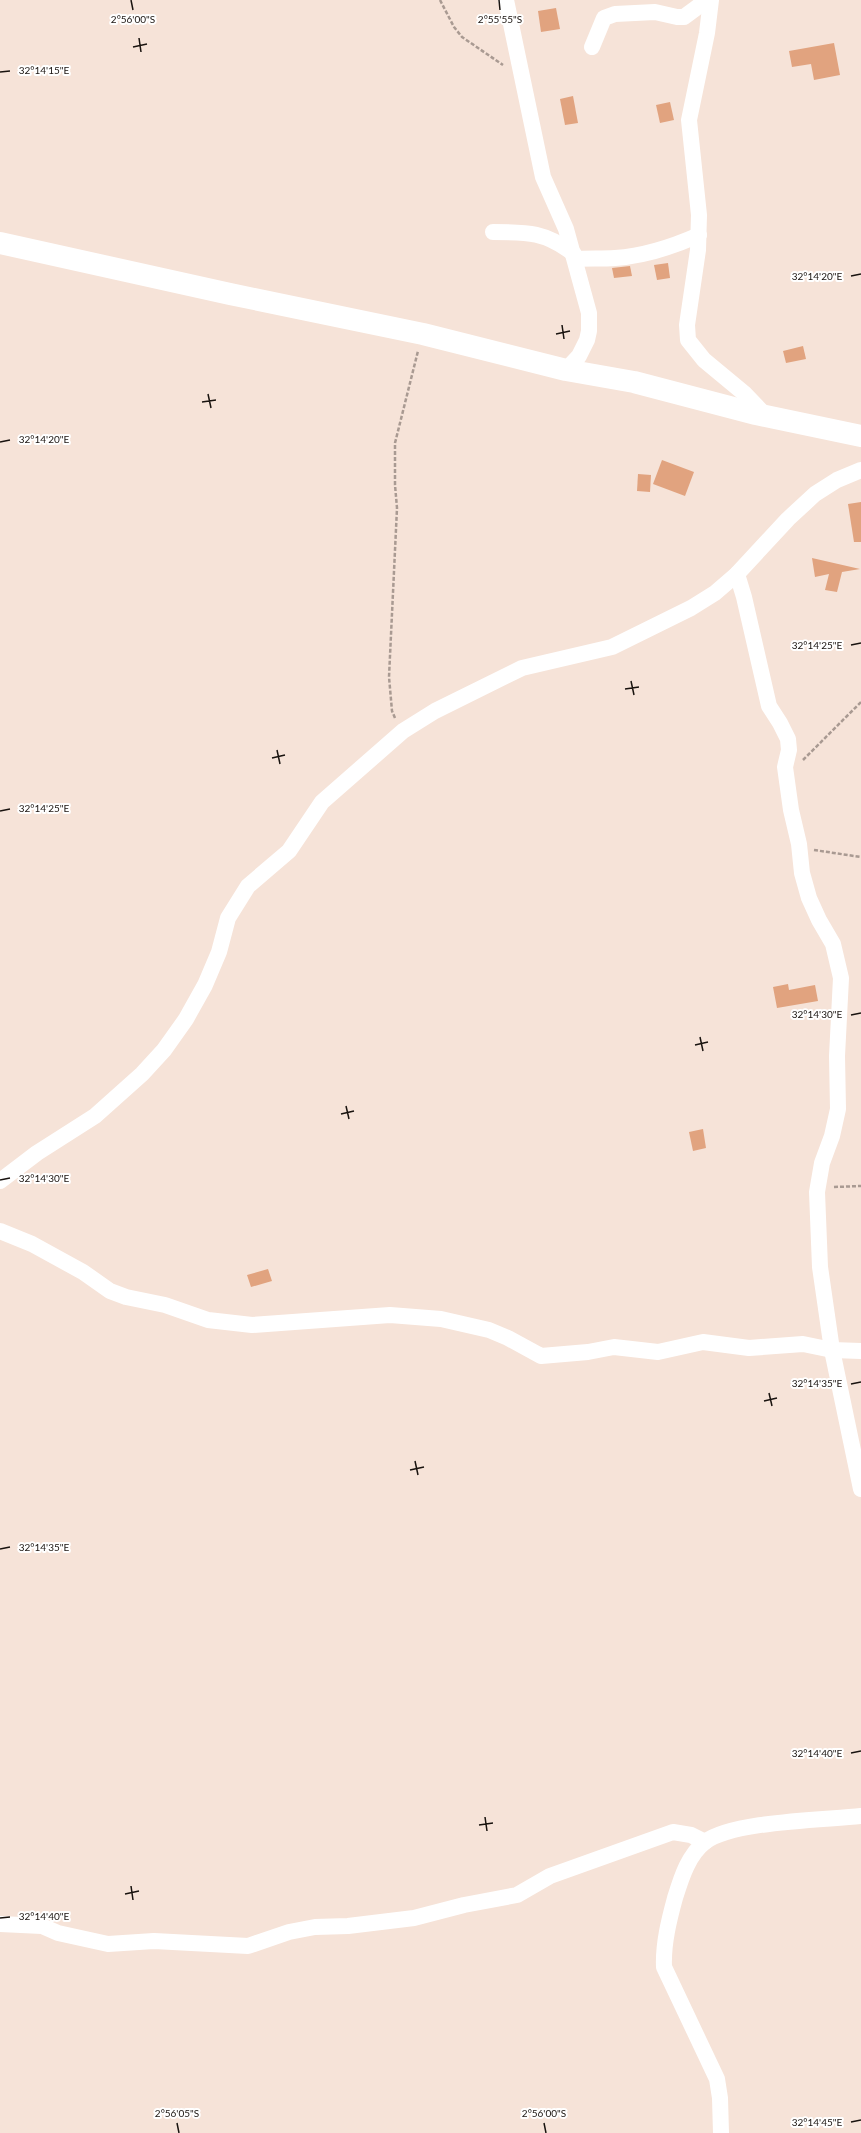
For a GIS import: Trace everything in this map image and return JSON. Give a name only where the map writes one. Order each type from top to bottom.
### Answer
[{"type":"main road","points":[[0,243],[230,294],[423,334],[566,370],[634,382],[766,416],[861,436]]},
{"type":"street","points":[[506,0],[543,177],[559,212],[587,300],[589,331],[579,356],[566,370]]},
{"type":"street","points":[[592,47],[604,18],[615,14],[655,12],[684,17],[707,0]]},
{"type":"street","points":[[711,0],[707,33],[689,120],[699,215],[687,324],[688,340],[704,360],[745,394],[766,416]]},
{"type":"street","points":[[493,232],[538,234],[556,241],[574,257],[614,258],[640,255],[681,243],[698,235]]},
{"type":"street","points":[[0,1181],[37,1153],[95,1116],[117,1098],[151,1065],[186,1019],[205,985],[220,952],[228,918],[248,886],[289,851],[322,802],[403,731],[435,711],[522,668],[612,646],[692,608],[715,593],[737,574],[788,519],[814,494],[837,480],[861,470]]},
{"type":"street","points":[[737,574],[744,597],[769,706],[788,739],[789,750],[785,767],[791,810],[799,844],[802,873],[809,898],[819,920],[833,944],[841,978],[837,1056],[838,1109],[832,1136],[822,1163],[817,1192],[820,1267],[832,1350],[861,1489]]},
{"type":"street","points":[[0,1231],[32,1244],[120,1295],[165,1305],[208,1320],[234,1324],[252,1325],[390,1315],[440,1319],[489,1330],[508,1338],[541,1356],[588,1352],[614,1347],[658,1352],[703,1342],[749,1348],[803,1344],[832,1350],[861,1351]]},
{"type":"street","points":[[722,2133],[720,2098],[717,2079],[664,1967],[663,1951],[683,1874],[697,1851],[706,1842],[722,1834],[779,1822],[861,1816]]},
{"type":"street","points":[[0,1924],[42,1926],[58,1933],[108,1944],[154,1941],[248,1946],[289,1932],[315,1926],[348,1926],[414,1918],[464,1905],[517,1895],[550,1876],[673,1832],[691,1835],[706,1842]]},
{"type":"path","points":[[440,0],[454,27],[462,37],[503,65],[521,72]]},
{"type":"path","points":[[403,731],[392,711],[389,677],[397,508],[395,485],[396,443],[423,334]]},
{"type":"path","points":[[787,782],[801,762],[861,702]]},
{"type":"path","points":[[799,844],[822,852],[861,857]]},
{"type":"path","points":[[817,1192],[841,1186],[861,1186]]},
{"type":"building","points":[[556,8],[560,29],[541,32],[538,11]]},
{"type":"building","points":[[834,43],[840,75],[814,80],[811,64],[792,67],[789,51]]},
{"type":"building","points":[[573,96],[578,123],[565,125],[560,99]]},
{"type":"building","points":[[670,102],[674,120],[660,123],[656,105]]},
{"type":"building","points":[[668,263],[670,278],[657,280],[654,265]]},
{"type":"building","points":[[630,266],[632,276],[614,278],[612,268]]},
{"type":"building","points":[[803,346],[806,359],[786,363],[783,351]]},
{"type":"building","points":[[662,460],[694,472],[685,496],[653,484]]},
{"type":"building","points":[[638,474],[651,475],[650,492],[637,491]]},
{"type":"building","points":[[861,502],[861,542],[854,542],[848,504]]},
{"type":"building","points":[[812,558],[860,569],[842,572],[837,592],[825,590],[829,574],[815,577]]},
{"type":"building","points":[[788,984],[789,990],[815,985],[818,1001],[777,1008],[773,987]]},
{"type":"building","points":[[703,1129],[706,1148],[693,1151],[689,1132]]},
{"type":"building","points":[[268,1269],[272,1281],[251,1287],[247,1275]]}]
